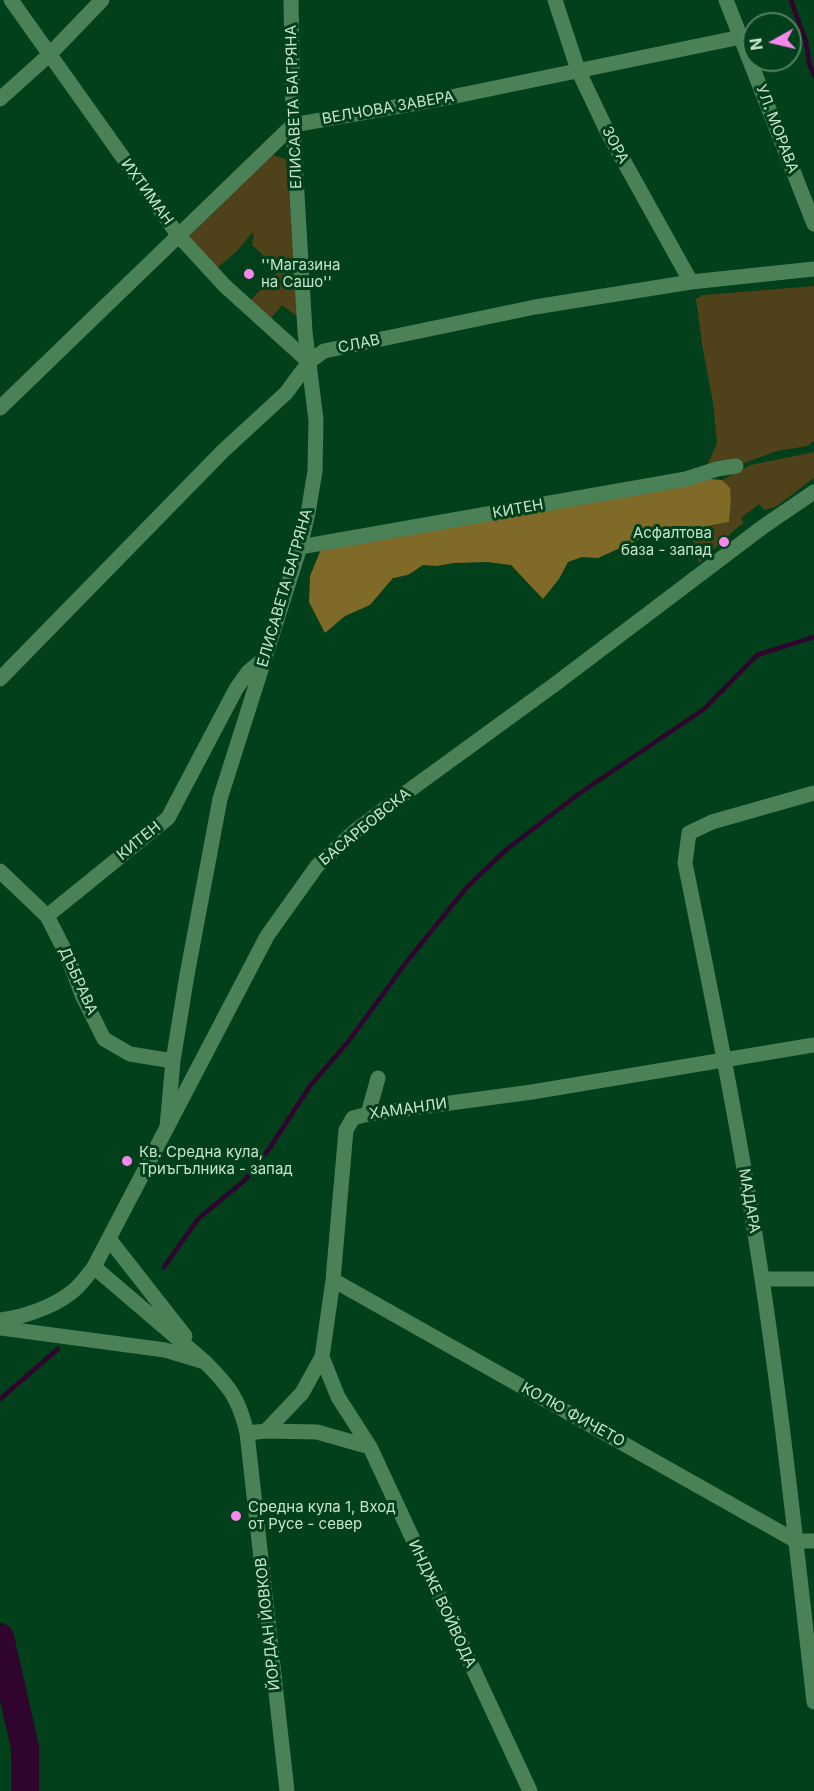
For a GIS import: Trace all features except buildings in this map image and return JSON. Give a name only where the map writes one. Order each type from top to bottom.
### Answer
[{"type":"street","name":"ИХТИМАН","points":[[11,0],[178,235],[225,286],[309,362]]},
{"type":"street","points":[[0,99],[49,55],[102,0]]},
{"type":"street","name":"ЕЛИСАВЕТА БАГРЯНА","points":[[166,1130],[173,1061],[187,975],[220,799],[300,547],[315,471],[316,420],[305,332],[293,125],[291,0]]},
{"type":"street","name":"ЗОРА","points":[[555,0],[578,70],[607,131],[691,282]]},
{"type":"street","name":"УЛ. МОРАВА","points":[[726,0],[814,224]]},
{"type":"street","name":"ВЕЛЧОВА ЗАВЕРА","points":[[293,125],[451,97],[741,37]]},
{"type":"street","points":[[0,408],[293,125]]},
{"type":"street","name":"СЛАВ","points":[[0,679],[223,451],[286,393],[309,362],[324,351],[535,307],[691,282],[814,269]]},
{"type":"street","name":"КИТЕН","points":[[300,547],[686,479],[717,469],[736,466]]},
{"type":"street","name":"БАСАРБОВСКА","points":[[0,1320],[18,1317],[58,1301],[79,1286],[94,1267],[267,936],[317,866],[356,831],[396,800],[554,685],[764,526],[814,492]]},
{"type":"street","name":"КИТЕН","points":[[47,916],[168,818],[236,689],[248,672],[265,658]]},
{"type":"street","name":"МАДАРА","points":[[814,793],[712,822],[689,833],[685,863],[724,1059],[762,1279],[814,1702]]},
{"type":"street","name":"ДЪБРАВА","points":[[0,871],[47,916],[68,955],[83,997],[104,1039],[130,1054],[173,1061]]},
{"type":"street","name":"ХАМАНЛИ","points":[[266,1431],[302,1394],[321,1357],[333,1280],[346,1130],[353,1118],[368,1114],[532,1092],[814,1045]]},
{"type":"street","points":[[368,1114],[378,1078]]},
{"type":"street","points":[[109,1239],[205,1362]]},
{"type":"street","points":[[94,1267],[205,1362]]},
{"type":"street","points":[[762,1279],[814,1279]]},
{"type":"street","name":"КОЛЮ ФИЧЕТО","points":[[333,1280],[796,1541],[814,1541]]},
{"type":"street","points":[[0,1328],[165,1350],[205,1362]]},
{"type":"street","name":"ИНДЖЕ ВОЙВОДА","points":[[321,1357],[338,1397],[370,1448],[530,1791]]},
{"type":"street","name":"ЙОРДАН ЙОВКОВ","points":[[205,1362],[219,1376],[240,1405],[247,1433],[287,1791]]},
{"type":"street","points":[[247,1433],[317,1432],[370,1448]]},
{"type":"shaded area","points":[[273,155],[286,159],[299,318],[282,305],[268,322],[247,304],[279,270],[252,245],[254,234],[252,233],[238,250],[215,270],[185,238]]},
{"type":"shaded area","points":[[814,286],[814,441],[807,446],[777,451],[703,475],[717,443],[713,403],[696,299],[703,295]]},
{"type":"shaded area","points":[[814,452],[814,478],[777,506],[765,510],[759,504],[741,518],[744,523],[699,563],[690,530],[729,522],[730,494],[722,480],[751,465]]},
{"type":"shaded area","points":[[697,478],[722,480],[730,488],[729,522],[651,534],[598,558],[582,557],[568,562],[559,579],[543,599],[511,565],[487,562],[423,565],[408,575],[393,578],[370,605],[345,616],[325,633],[309,602],[310,576],[324,542]]},
{"type":"waterway","points":[[791,0],[806,42],[809,63],[814,76]]},
{"type":"waterway","points":[[164,1267],[198,1219],[245,1180],[269,1149],[310,1086],[348,1042],[408,960],[467,887],[507,849],[580,793],[704,709],[757,655],[814,637]]},
{"type":"waterway","points":[[0,1399],[58,1349]]},
{"type":"waterway","points":[[0,1637],[25,1747],[25,1791]]},
{"type":"place","name":"''Магазина на Сашо''","points":[[249,274]]},
{"type":"place","name":"Асфалтова база - запад","points":[[724,542]]},
{"type":"place","name":"Кв. Средна кула, Триъгълника - запад","points":[[127,1161]]},
{"type":"place","name":"Средна кула 1, Вход от Русе - север","points":[[236,1516]]}]
